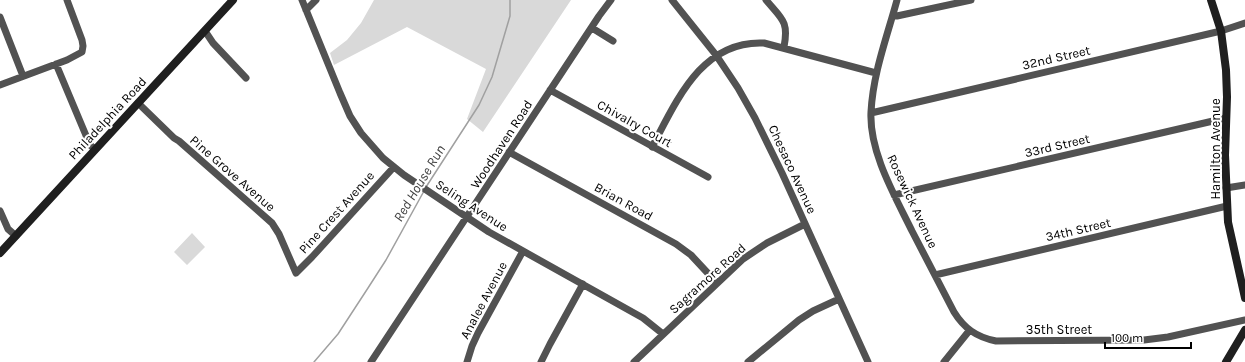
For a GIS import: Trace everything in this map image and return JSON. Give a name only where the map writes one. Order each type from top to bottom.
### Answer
[{"type":"main road","name":"Philadelphia Road","points":[[0,253],[233,0]]},
{"type":"main road","name":"Hamilton Avenue","points":[[1211,0],[1221,31],[1227,74],[1225,147],[1227,206],[1230,236],[1245,298]]},
{"type":"main road","points":[[1226,362],[1245,330]]},
{"type":"street","points":[[0,85],[79,55],[82,52],[82,40],[67,0]]},
{"type":"street","name":"Seling Avenue","points":[[302,0],[350,116],[373,148],[393,168],[466,218],[644,318],[663,334]]},
{"type":"street","points":[[306,10],[316,0]]},
{"type":"street","name":"Woodhaven Road","points":[[371,362],[611,0]]},
{"type":"street","name":"Chesaco Avenue","points":[[672,0],[716,55],[738,88],[755,118],[868,362]]},
{"type":"street","points":[[766,0],[784,22],[786,32],[784,47]]},
{"type":"street","name":"Rosewick Avenue","points":[[897,0],[876,73],[871,113],[873,135],[878,156],[894,194],[954,312],[970,331]]},
{"type":"street","points":[[893,15],[897,16],[971,0]]},
{"type":"street","points":[[0,17],[23,76]]},
{"type":"street","name":"32nd Street","points":[[871,113],[1221,31],[1245,23]]},
{"type":"street","points":[[592,28],[613,41]]},
{"type":"street","points":[[205,31],[213,43],[246,78]]},
{"type":"street","points":[[652,147],[688,84],[716,55],[733,46],[749,42],[764,43],[784,47],[876,73]]},
{"type":"street","points":[[56,64],[90,145],[95,149]]},
{"type":"street","name":"Chivalry Court","points":[[550,90],[708,177]]},
{"type":"street","name":"Pine Grove Avenue","points":[[138,103],[174,138],[247,202],[268,218],[279,234],[296,273]]},
{"type":"street","name":"33rd Street","points":[[894,194],[1226,118]]},
{"type":"street","name":"Brian Road","points":[[510,152],[676,244],[691,255],[717,283]]},
{"type":"street","name":"Pine Crest Avenue","points":[[296,273],[393,168]]},
{"type":"street","points":[[1226,188],[1245,185]]},
{"type":"street","name":"34th Street","points":[[935,275],[1227,206]]},
{"type":"street","points":[[0,211],[8,229],[16,236]]},
{"type":"street","name":"Sagramore Road","points":[[634,362],[743,259],[759,247],[805,224]]},
{"type":"street","name":"Analee Avenue","points":[[467,362],[478,333],[523,251]]},
{"type":"street","points":[[541,362],[583,284]]},
{"type":"street","points":[[748,362],[799,320],[813,311],[839,299]]},
{"type":"street","name":"35th Street","points":[[970,331],[982,338],[996,341],[1144,340],[1245,320]]},
{"type":"street","points":[[944,362],[970,331]]},
{"type":"shaded area","points":[[374,0],[571,0],[483,132],[467,119],[486,69],[407,27],[334,65],[330,53],[347,40],[361,23]]},
{"type":"shaded area","points":[[192,233],[205,247],[187,265],[174,252]]},
{"type":"waterway","name":"Red House Run","points":[[426,187],[479,105],[492,77],[510,16],[510,0]]},
{"type":"waterway","name":"Red House Run","points":[[314,362],[338,334],[368,288],[386,260],[424,191]]}]
